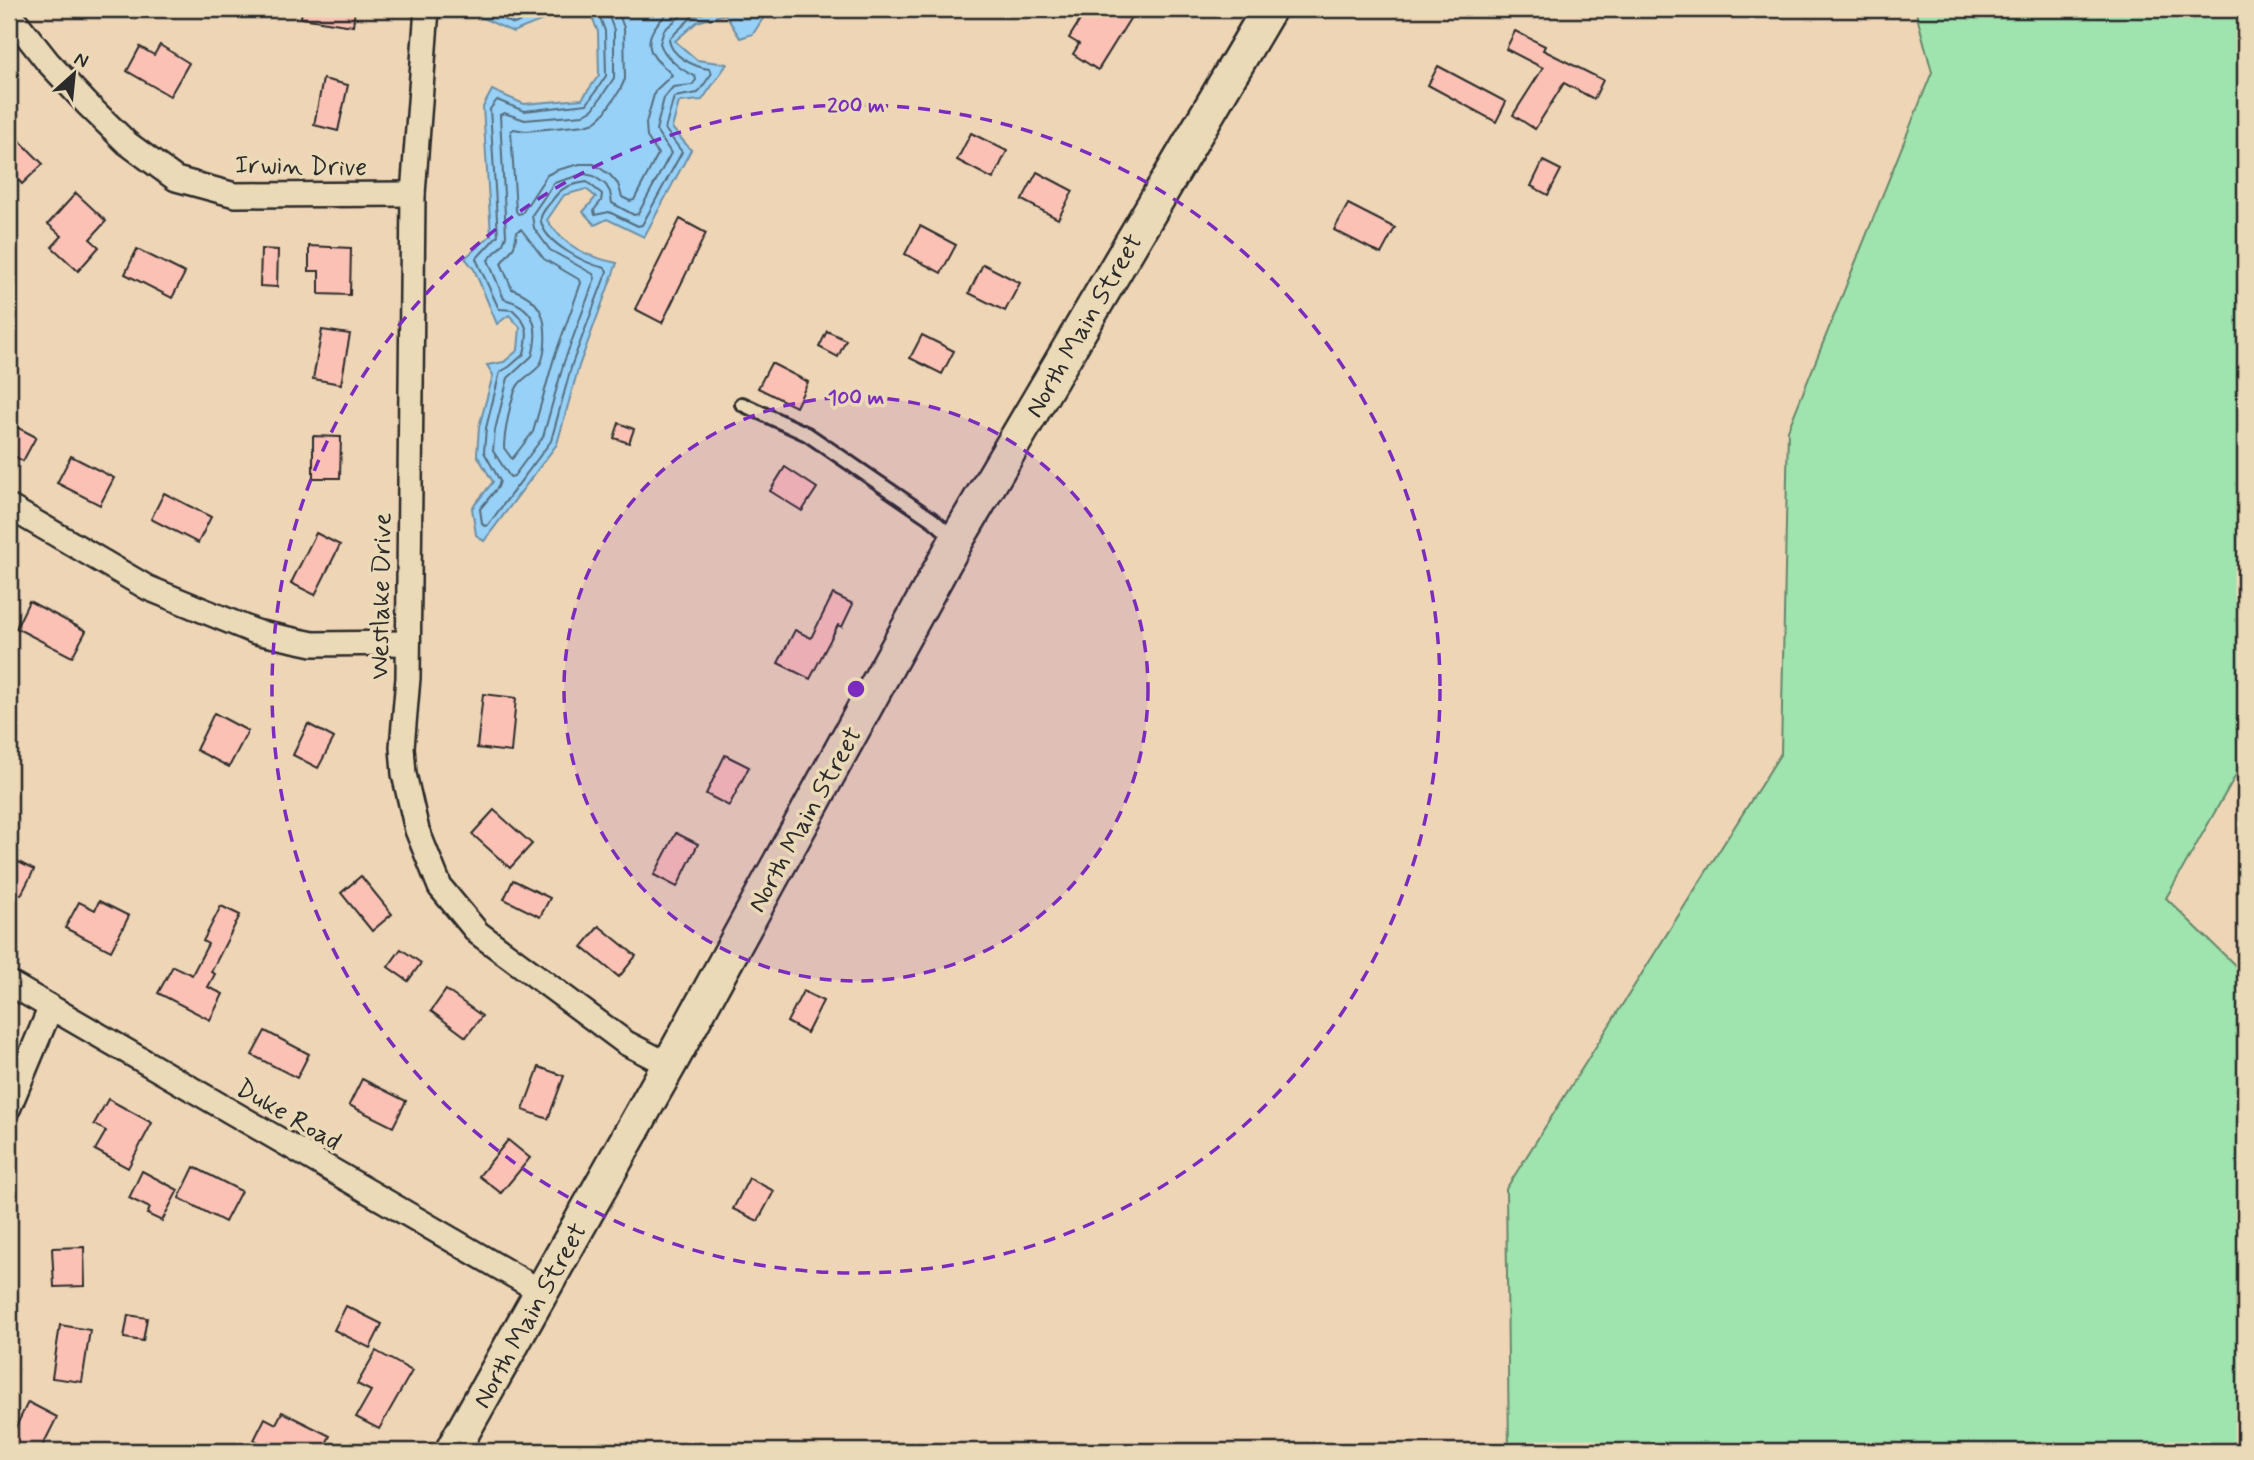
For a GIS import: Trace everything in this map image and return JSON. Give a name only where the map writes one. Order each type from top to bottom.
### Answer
[{"type":"street","name":"Westlake Drive","points":[[427,9],[413,194],[408,643],[402,747],[404,774],[417,830],[440,887],[478,933],[626,1043],[669,1065]]},
{"type":"street","name":"North Main Street","points":[[452,1451],[669,1065],[956,541],[1269,9]]},
{"type":"street","name":"Irwin Drive","points":[[9,13],[47,61],[87,104],[127,143],[176,179],[235,195],[413,194]]},
{"type":"street","points":[[9,507],[148,588],[256,632],[313,644],[408,643]]},
{"type":"street","name":"Duke Road","points":[[9,983],[542,1292]]},
{"type":"street","points":[[9,1107],[50,1009]]},
{"type":"lane","points":[[742,404],[807,434],[933,520],[956,541]]},
{"type":"green space","points":[[1915,9],[2245,9],[2245,759],[2166,898],[2245,975],[2245,1451],[1509,1451],[1506,1189],[1781,753],[1788,430],[1932,72]]},
{"type":"water","points":[[479,9],[558,9],[553,16],[513,32],[478,16]]},
{"type":"water","points":[[589,9],[769,9],[753,34],[740,38],[725,14],[697,22],[675,41],[697,60],[727,64],[702,100],[679,102],[672,128],[691,150],[644,237],[607,219],[595,225],[583,212],[596,197],[586,189],[564,195],[547,220],[561,237],[577,249],[617,263],[579,366],[557,444],[484,541],[476,535],[472,508],[493,482],[477,455],[479,427],[493,375],[487,365],[504,362],[518,350],[520,327],[509,315],[497,324],[474,269],[465,258],[491,235],[483,107],[492,90],[524,104],[582,99],[599,75],[598,32]]},
{"type":"building","points":[[302,9],[355,9],[353,26],[301,18]]},
{"type":"building","points":[[1087,9],[1136,9],[1098,70],[1073,54],[1079,44],[1069,38]]},
{"type":"building","points":[[1515,31],[1545,46],[1543,50],[1603,80],[1594,99],[1564,83],[1535,129],[1513,115],[1543,68],[1506,49]]},
{"type":"building","points":[[160,45],[189,63],[170,96],[127,71],[140,47],[154,55]]},
{"type":"building","points":[[1438,66],[1506,102],[1496,122],[1428,85]]},
{"type":"building","points":[[323,79],[348,85],[338,131],[314,125]]},
{"type":"building","points":[[9,130],[43,164],[22,184],[9,170]]},
{"type":"building","points":[[971,133],[1007,151],[993,179],[957,160]]},
{"type":"building","points":[[1543,161],[1561,170],[1548,195],[1531,186]]},
{"type":"building","points":[[1037,172],[1073,191],[1058,219],[1022,200]]},
{"type":"building","points":[[76,193],[106,221],[90,239],[99,247],[78,271],[52,247],[62,236],[48,224]]},
{"type":"building","points":[[1348,204],[1395,228],[1381,254],[1334,230]]},
{"type":"building","points":[[680,219],[706,233],[662,323],[635,309]]},
{"type":"building","points":[[920,226],[956,245],[941,273],[905,254]]},
{"type":"building","points":[[309,246],[351,248],[350,295],[319,294],[319,271],[309,271]]},
{"type":"building","points":[[137,249],[185,273],[172,298],[125,274]]},
{"type":"building","points":[[261,249],[278,250],[277,287],[260,286]]},
{"type":"building","points":[[983,264],[1020,283],[1005,311],[969,293]]},
{"type":"building","points":[[322,330],[350,334],[341,384],[313,379]]},
{"type":"building","points":[[827,331],[846,340],[838,357],[819,347]]},
{"type":"building","points":[[922,335],[954,351],[942,374],[910,358]]},
{"type":"building","points":[[771,363],[808,382],[796,407],[758,388]]},
{"type":"building","points":[[9,423],[36,437],[23,461],[9,453]]},
{"type":"building","points":[[619,423],[634,429],[629,443],[614,438]]},
{"type":"building","points":[[313,436],[341,437],[340,478],[313,478]]},
{"type":"building","points":[[71,456],[114,478],[100,505],[57,483]]},
{"type":"building","points":[[785,467],[817,488],[802,511],[770,491]]},
{"type":"building","points":[[164,493],[211,517],[198,543],[151,519]]},
{"type":"building","points":[[316,533],[340,545],[315,595],[291,583]]},
{"type":"building","points":[[833,594],[853,604],[842,627],[838,625],[810,679],[778,663],[795,630],[811,638]]},
{"type":"building","points":[[29,601],[86,631],[72,657],[16,628]]},
{"type":"building","points":[[483,694],[516,698],[511,752],[477,748]]},
{"type":"building","points":[[214,713],[248,731],[229,767],[196,750]]},
{"type":"building","points":[[308,724],[334,738],[318,768],[293,755]]},
{"type":"building","points":[[725,755],[749,767],[729,806],[706,794]]},
{"type":"building","points":[[494,810],[532,844],[510,868],[472,834]]},
{"type":"building","points":[[676,833],[698,844],[677,887],[654,875]]},
{"type":"building","points":[[9,857],[34,870],[21,895],[9,889]]},
{"type":"building","points":[[361,876],[392,914],[372,931],[341,893]]},
{"type":"building","points":[[513,880],[550,898],[540,917],[504,899]]},
{"type":"building","points":[[99,901],[129,916],[111,951],[65,928],[79,902],[95,910]]},
{"type":"building","points":[[221,906],[240,915],[211,972],[215,974],[208,987],[223,994],[210,1020],[158,993],[173,966],[192,975],[208,944],[203,941]]},
{"type":"building","points":[[599,926],[636,956],[619,977],[582,947]]},
{"type":"building","points":[[401,949],[421,963],[408,981],[388,967]]},
{"type":"building","points":[[446,990],[482,1016],[466,1037],[431,1011]]},
{"type":"building","points":[[803,991],[823,1001],[807,1033],[787,1022]]},
{"type":"building","points":[[265,1031],[309,1054],[297,1078],[252,1055]]},
{"type":"building","points":[[539,1067],[564,1076],[548,1119],[523,1110]]},
{"type":"building","points":[[362,1079],[406,1101],[393,1127],[349,1105]]},
{"type":"building","points":[[108,1099],[152,1123],[128,1168],[95,1150],[106,1131],[94,1124]]},
{"type":"building","points":[[508,1140],[530,1158],[501,1193],[479,1176]]},
{"type":"building","points":[[194,1167],[241,1191],[225,1222],[179,1198]]},
{"type":"building","points":[[142,1171],[178,1190],[162,1221],[147,1214],[150,1208],[129,1198]]},
{"type":"building","points":[[749,1178],[774,1191],[758,1221],[733,1209]]},
{"type":"building","points":[[84,1247],[85,1286],[54,1287],[52,1248]]},
{"type":"building","points":[[346,1306],[382,1324],[370,1348],[334,1330]]},
{"type":"building","points":[[128,1315],[147,1318],[143,1341],[124,1338]]},
{"type":"building","points":[[60,1325],[90,1330],[82,1382],[52,1378]]},
{"type":"building","points":[[376,1351],[412,1371],[379,1429],[356,1417],[371,1391],[357,1384]]},
{"type":"building","points":[[28,1402],[57,1417],[40,1451],[14,1451],[9,1448],[9,1441]]},
{"type":"building","points":[[282,1412],[330,1436],[322,1451],[277,1451],[254,1440],[265,1418],[276,1424]]}]
